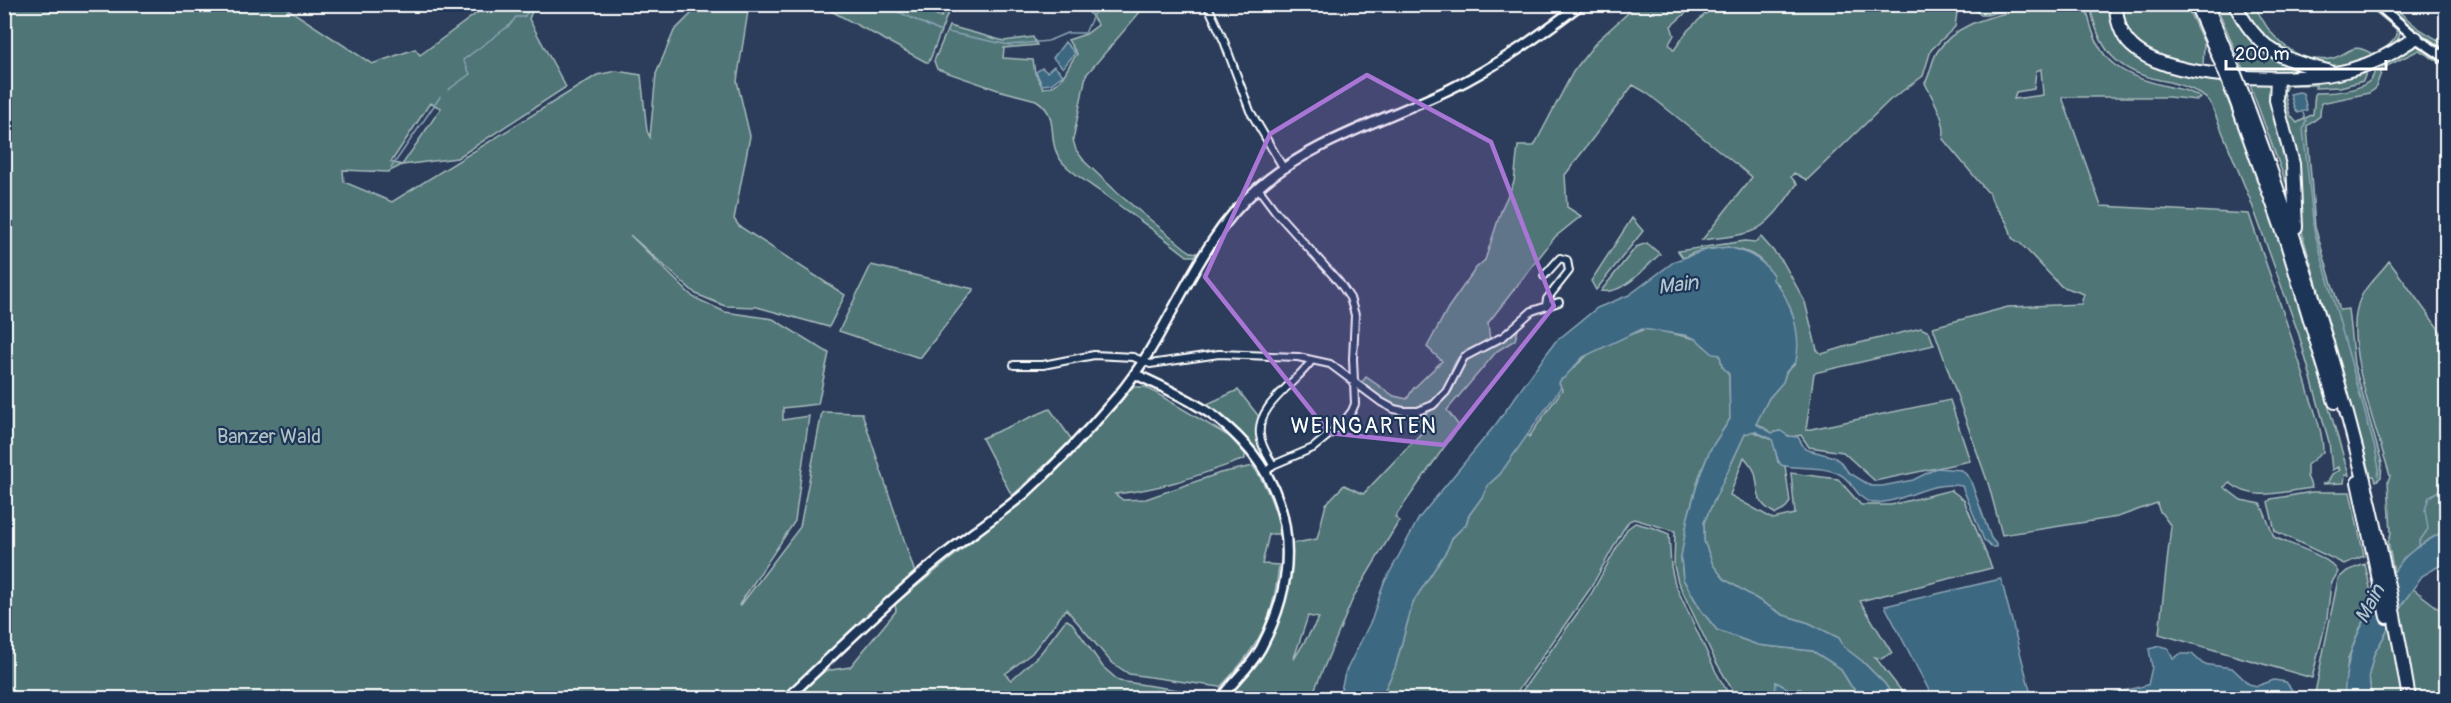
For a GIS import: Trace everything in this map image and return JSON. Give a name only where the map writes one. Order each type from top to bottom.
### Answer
[{"type":"highway","points":[[2115,4],[2127,40],[2134,48],[2154,59],[2217,74],[2277,78],[2338,73],[2368,65],[2416,38]]},
{"type":"highway","points":[[2118,18],[2121,4]]},
{"type":"highway","points":[[2196,4],[2225,61]]},
{"type":"highway","points":[[2206,4],[2225,61],[2314,294],[2393,601],[2409,699]]},
{"type":"highway","points":[[2235,4],[2254,35],[2272,51],[2302,65],[2338,73]]},
{"type":"highway","points":[[2277,78],[2276,100],[2293,164],[2296,243]]},
{"type":"highway","points":[[2240,99],[2361,478],[2401,699]]},
{"type":"street","points":[[1207,4],[1224,41],[1250,111],[1284,169]]},
{"type":"street","points":[[787,699],[916,579],[1021,496],[1105,410],[1144,362],[1196,266],[1224,225],[1258,188],[1284,169],[1325,145],[1453,87],[1521,46],[1581,4]]},
{"type":"street","points":[[2377,4],[2416,38],[2446,58]]},
{"type":"street","points":[[1258,188],[1276,212],[1343,287],[1353,307],[1355,404],[1352,411],[1342,424],[1313,448],[1269,468]]},
{"type":"street","points":[[1544,276],[1560,258],[1568,260],[1569,271],[1547,299],[1546,305]]},
{"type":"street","points":[[1014,365],[1043,365],[1103,355],[1133,357],[1157,364],[1233,354],[1312,360],[1330,364],[1394,409],[1411,412],[1425,410],[1446,392],[1457,366],[1464,357],[1504,336],[1532,311],[1559,302]]},
{"type":"street","points":[[1221,699],[1244,673],[1264,641],[1280,602],[1286,570],[1284,518],[1260,434],[1262,422],[1279,394],[1312,360]]},
{"type":"street","points":[[1135,374],[1217,419],[1269,468]]},
{"type":"highlighted area","points":[[1367,75],[1491,142],[1554,306],[1444,445],[1329,433],[1205,277],[1270,134]]},
{"type":"green space","points":[[1070,4],[1146,5],[1086,75],[1073,140],[1076,150],[1085,162],[1121,196],[1185,248],[1198,253],[1196,256],[1187,256],[1064,164],[1055,147],[1049,114],[1036,100],[998,90],[937,69],[934,61],[949,26],[1004,41],[1033,37],[1037,45],[1004,48],[1003,58],[1033,60],[1035,73],[1043,88],[1050,87],[1064,76],[1077,54],[1068,40],[1086,34],[1098,25],[1088,11]]},
{"type":"green space","name":"Banzer Wald","points":[[4,5],[282,5],[372,64],[415,49],[420,55],[481,10],[492,5],[540,5],[533,9],[529,19],[566,87],[457,158],[402,165],[388,172],[343,170],[344,182],[392,202],[597,75],[616,71],[641,75],[647,131],[650,137],[656,74],[674,31],[700,5],[749,5],[737,81],[750,136],[734,219],[739,226],[845,295],[829,327],[757,307],[725,306],[696,294],[630,235],[693,297],[725,312],[773,319],[829,353],[818,404],[783,408],[783,420],[809,416],[795,521],[739,605],[800,527],[822,412],[862,413],[915,573],[784,698],[5,698]],"holes":[[[430,103],[441,108],[402,165],[391,162]]]},
{"type":"green space","points":[[820,5],[915,5],[941,17],[947,5],[951,5],[929,62],[926,62]]},
{"type":"green space","points":[[1637,5],[1695,5],[1671,26],[1674,35],[1669,44],[1674,50],[1688,30],[1715,5],[1958,5],[1955,27],[1931,50],[1923,76],[1890,100],[1807,180],[1794,173],[1791,177],[1797,184],[1776,212],[1757,229],[1744,234],[1702,240],[1752,177],[1647,93],[1633,85],[1565,175],[1567,207],[1581,216],[1555,237],[1488,323],[1490,341],[1461,355],[1444,388],[1434,400],[1424,406],[1403,407],[1382,398],[1361,383],[1366,377],[1394,396],[1407,399],[1413,389],[1442,361],[1427,347],[1448,308],[1476,268],[1485,260],[1502,208],[1514,182],[1518,146],[1534,146],[1573,72],[1597,41]]},
{"type":"green space","points":[[1969,5],[2025,5],[1981,15]]},
{"type":"green space","points":[[2036,5],[2086,5],[2095,38],[2101,50],[2120,69],[2132,76],[2188,91],[2201,98],[2197,100],[2168,97],[2062,97],[2101,206],[2249,214],[2316,415],[2322,437],[2323,452],[2307,465],[2307,476],[2312,488],[2259,494],[2249,493],[2230,483],[2224,487],[2241,500],[2261,504],[2274,537],[2319,556],[2334,566],[2338,572],[2331,584],[2327,618],[2312,678],[2159,634],[2171,526],[2159,510],[2157,503],[2118,517],[2002,535],[1989,486],[1933,327],[2008,307],[2081,304],[2084,294],[2061,286],[2021,244],[2012,238],[2007,224],[1990,195],[1943,139],[1941,118],[1925,83],[1937,52],[1957,32],[1982,20]],"holes":[[[2041,69],[2043,95],[2014,99],[2016,92],[2034,89],[2036,71]]]},
{"type":"green space","points":[[2090,5],[2111,5],[2124,42],[2134,54],[2142,59],[2218,79],[2221,83],[2261,185],[2279,240],[2349,475],[2345,475],[2344,483],[2322,484],[2328,482],[2332,474],[2340,470],[2338,467],[2332,470],[2329,442],[2299,335],[2250,199],[2210,102],[2187,87],[2144,76],[2120,64],[2111,55],[2098,34]]},
{"type":"green space","points":[[2124,5],[2186,5],[2204,43],[2203,67],[2161,56],[2136,43],[2128,33],[2123,21]]},
{"type":"green space","points":[[2216,5],[2232,5],[2243,27],[2312,72],[2276,74],[2244,71]]},
{"type":"green space","points":[[2239,5],[2255,5],[2274,36],[2283,45],[2304,57],[2316,59],[2329,59],[2359,48],[2372,54],[2383,49],[2392,41],[2397,35],[2396,29],[2367,5],[2372,5],[2400,30],[2397,41],[2377,56],[2347,64],[2318,65],[2298,59],[2270,45],[2258,34]]},
{"type":"green space","points":[[2385,5],[2391,5],[2418,28],[2446,45],[2446,50],[2405,22]]},
{"type":"green space","points":[[2416,46],[2422,47],[2446,63],[2446,66],[2419,50],[2383,68],[2375,89],[2369,93],[2321,103],[2320,116],[2307,126],[2315,227],[2340,310],[2348,309],[2354,364],[2382,463],[2381,477],[2376,481],[2374,476],[2371,476],[2303,237],[2281,101],[2282,84],[2365,70],[2363,81],[2340,87],[2315,88],[2316,85],[2287,85],[2284,92],[2290,115],[2297,123],[2313,114],[2315,93],[2342,91],[2361,86],[2369,82],[2374,68]]},
{"type":"green space","points":[[2249,82],[2273,82],[2289,160],[2289,191]]},
{"type":"green space","points":[[1632,218],[1643,231],[1596,290],[1591,281]]},
{"type":"green space","points":[[1761,237],[1783,262],[1805,302],[1817,350],[1822,354],[1921,328],[1929,332],[1934,345],[1814,373],[1806,430],[1950,400],[1970,461],[1875,481],[1843,452],[1809,447],[1801,435],[1791,437],[1779,431],[1772,433],[1756,423],[1769,398],[1783,382],[1786,372],[1794,365],[1797,356],[1796,335],[1791,312],[1778,284],[1772,280],[1773,276],[1760,260],[1750,253],[1731,248],[1720,248],[1700,251],[1683,258],[1678,251],[1745,241],[1755,242]]},
{"type":"green space","points":[[1647,243],[1660,254],[1626,285],[1618,289],[1601,291],[1636,247]]},
{"type":"green space","points":[[2389,261],[2446,339],[2446,530],[2410,553],[2394,573],[2388,542],[2391,533],[2388,481],[2390,476],[2363,385],[2355,336],[2356,315],[2361,297]]},
{"type":"green space","points":[[871,265],[974,289],[920,358],[839,331]]},
{"type":"green space","points":[[1648,328],[1696,339],[1720,355],[1722,366],[1729,374],[1730,419],[1710,450],[1699,477],[1688,517],[1681,557],[1683,579],[1701,610],[1717,630],[1758,645],[1813,651],[1840,668],[1851,686],[1864,698],[1798,698],[1800,689],[1788,689],[1776,682],[1775,698],[1737,698],[1716,662],[1678,582],[1674,566],[1675,531],[1634,519],[1629,521],[1590,589],[1513,698],[1388,698],[1385,689],[1395,668],[1413,602],[1447,550],[1452,538],[1466,524],[1487,486],[1500,474],[1527,434],[1529,437],[1562,390],[1559,383],[1561,379],[1591,352]]},
{"type":"green space","points":[[1518,330],[1515,340],[1497,351],[1447,410],[1459,426],[1395,517],[1399,521],[1354,596],[1311,698],[1228,698],[1256,664],[1274,631],[1286,589],[1290,544],[1317,539],[1326,504],[1344,485],[1363,494],[1425,429],[1413,418],[1426,414],[1441,403],[1452,391],[1463,364],[1471,357],[1500,343]],"holes":[[[1308,616],[1319,618],[1294,659]]]},
{"type":"green space","points":[[1130,387],[1146,387],[1230,437],[1245,454],[1245,459],[1165,485],[1115,494],[1123,500],[1146,499],[1220,473],[1253,466],[1263,482],[1282,534],[1269,534],[1262,564],[1279,565],[1273,602],[1262,632],[1245,659],[1220,687],[1129,674],[1111,662],[1066,609],[1032,653],[1005,674],[1011,680],[1040,654],[1067,620],[1072,623],[1103,667],[1119,681],[1198,693],[1211,698],[793,698],[825,671],[850,667],[896,611],[895,604],[1034,491],[1069,459]]},
{"type":"green space","points":[[1238,390],[1260,418],[1257,432],[1267,461],[1263,460],[1243,438],[1203,406]]},
{"type":"green space","points":[[1050,409],[1072,440],[1012,496],[982,438]]},
{"type":"green space","points":[[1752,431],[1773,440],[1778,462],[1785,466],[1790,502],[1784,510],[1776,514],[1769,510],[1759,497],[1754,471],[1744,457],[1730,495],[1773,519],[1795,514],[1791,473],[1838,479],[1861,505],[1891,505],[1951,490],[1964,500],[1992,568],[1860,601],[1892,653],[1881,659],[1875,657],[1907,698],[1894,698],[1885,684],[1862,661],[1843,647],[1839,638],[1809,623],[1783,615],[1724,579],[1713,565],[1704,541],[1704,522],[1745,434]]},
{"type":"green space","points":[[2312,492],[2350,492],[2364,556],[2344,564],[2275,531],[2268,502],[2271,499]]},
{"type":"green space","points":[[1635,523],[1669,534],[1671,567],[1675,584],[1716,672],[1731,698],[1517,698],[1591,594],[1627,529]]},
{"type":"green space","points":[[2365,564],[2372,608],[2360,628],[2348,659],[2344,698],[2314,698],[2338,579],[2347,571]]},
{"type":"green space","points":[[2412,588],[2446,614],[2446,698],[2371,698],[2369,674],[2374,654]]},
{"type":"water","points":[[1065,42],[1075,53],[1063,68],[1053,58]]},
{"type":"water","points":[[1054,66],[1063,75],[1051,84],[1042,85],[1036,72],[1042,68],[1047,72]]},
{"type":"water","points":[[2303,93],[2307,110],[2298,113],[2290,94]]},
{"type":"water","name":"Main","points":[[1728,247],[1754,256],[1769,269],[1773,280],[1790,307],[1796,329],[1796,361],[1786,372],[1783,382],[1769,398],[1756,424],[1772,433],[1781,431],[1788,436],[1798,437],[1805,449],[1834,457],[1848,472],[1871,486],[1913,480],[1937,468],[1962,470],[1970,479],[1991,538],[1996,544],[1996,547],[1991,547],[1984,540],[1962,486],[1939,486],[1887,502],[1870,502],[1860,496],[1845,478],[1834,472],[1781,465],[1772,439],[1754,431],[1745,434],[1704,522],[1704,541],[1713,565],[1724,579],[1783,615],[1809,623],[1839,638],[1844,647],[1885,684],[1894,698],[1864,698],[1851,686],[1840,668],[1813,651],[1758,645],[1717,630],[1701,610],[1683,579],[1681,557],[1688,517],[1699,478],[1710,450],[1730,419],[1729,374],[1722,366],[1720,355],[1713,354],[1696,339],[1685,335],[1642,329],[1583,357],[1561,379],[1559,383],[1561,387],[1557,393],[1500,474],[1487,486],[1466,524],[1452,538],[1447,550],[1413,602],[1395,668],[1385,689],[1388,698],[1339,698],[1345,673],[1372,619],[1383,585],[1419,518],[1496,424],[1555,342],[1597,308],[1629,295],[1675,261],[1706,250]]},
{"type":"water","points":[[2446,530],[2446,562],[2422,576],[2403,603],[2374,654],[2369,674],[2371,698],[2344,698],[2347,667],[2351,653],[2360,629],[2374,604],[2405,557]]},
{"type":"water","points":[[2001,579],[2032,698],[1933,698],[1885,606]]},
{"type":"water","points":[[2160,646],[2168,648],[2173,659],[2180,654],[2192,654],[2203,664],[2232,668],[2249,684],[2257,686],[2274,680],[2286,682],[2292,690],[2279,698],[2095,698],[2148,685],[2152,667],[2149,649]]},
{"type":"water","points":[[1776,682],[1788,689],[1801,689],[1798,698],[1775,698]]},
{"type":"waterway","points":[[448,90],[470,74],[463,60],[510,25],[516,17],[524,17],[533,4]]},
{"type":"waterway","points":[[882,4],[939,31]]},
{"type":"waterway","points":[[947,32],[1009,45],[1048,41],[1067,33],[1085,33],[1095,11],[1094,4]]},
{"type":"waterway","points":[[391,168],[440,97]]},
{"type":"waterway","points":[[2303,113],[2306,121],[2303,129],[2314,230],[2375,449],[2378,476]]},
{"type":"waterway","points":[[2420,547],[2419,542],[2428,529],[2425,510],[2429,497],[2446,486]]},
{"type":"district","name":"WEINGARTEN","points":[[1364,426]]}]
